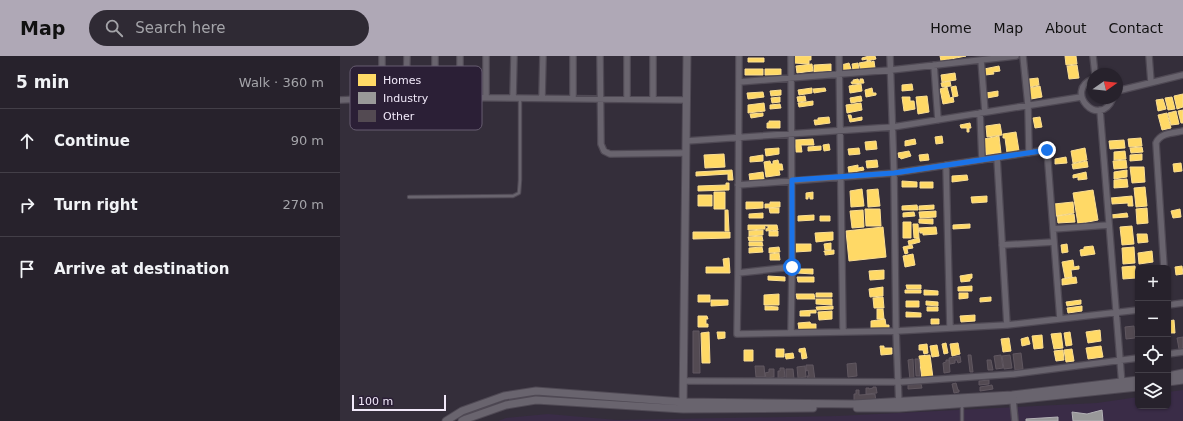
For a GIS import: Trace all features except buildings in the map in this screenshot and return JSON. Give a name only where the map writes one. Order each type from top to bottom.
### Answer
[{"type":"street","points":[[407,56],[407,66]]},
{"type":"street","points":[[486,56],[486,98]]},
{"type":"street","points":[[513,98],[514,56]]},
{"type":"street","points":[[542,98],[543,56]]},
{"type":"street","points":[[573,56],[573,98]]},
{"type":"street","points":[[600,56],[601,144],[604,151],[610,154],[686,153]]},
{"type":"street","points":[[627,56],[627,99]]},
{"type":"street","points":[[653,56],[653,99]]},
{"type":"street","points":[[683,406],[687,56]]},
{"type":"street","points":[[739,56],[737,334],[896,331],[950,328],[1060,319],[1135,310]]},
{"type":"street","points":[[791,56],[791,333]]},
{"type":"street","points":[[839,56],[843,332]]},
{"type":"street","points":[[890,56],[899,405]]},
{"type":"street","points":[[739,82],[891,70],[1016,56]]},
{"type":"street","points":[[1023,56],[1028,105],[1029,153]]},
{"type":"street","points":[[1093,56],[1094,68]]},
{"type":"street","points":[[1149,56],[1151,82]]},
{"type":"street","points":[[981,60],[982,160]]},
{"type":"street","points":[[934,65],[938,120]]},
{"type":"street","points":[[1123,89],[1183,75]]},
{"type":"street","points":[[1087,83],[1082,89],[1081,97],[1088,107],[1092,110],[1100,110],[1111,104]]},
{"type":"street","points":[[686,141],[893,127],[1081,97]]},
{"type":"street","points":[[482,98],[687,100]]},
{"type":"street","points":[[340,100],[350,100]]},
{"type":"street","points":[[1100,110],[1122,386]]},
{"type":"street","points":[[1164,265],[1156,143],[1158,138],[1164,135],[1183,131]]},
{"type":"street","points":[[738,184],[894,173],[1047,150],[1060,319]]},
{"type":"street","points":[[997,158],[1006,324]]},
{"type":"street","points":[[946,165],[950,328]]},
{"type":"street","points":[[1053,229],[1109,225]]},
{"type":"street","points":[[1002,245],[1054,242]]},
{"type":"street","points":[[738,273],[792,267]]},
{"type":"street","points":[[1171,305],[1183,303]]},
{"type":"street","points":[[1171,354],[1183,352]]},
{"type":"street","points":[[684,381],[899,382],[1014,374],[1135,358]]},
{"type":"street","points":[[1171,375],[1183,373]]},
{"type":"street","points":[[1171,382],[1183,380]]},
{"type":"street","points":[[462,421],[506,405],[536,400],[683,406],[899,405],[962,401],[1013,400],[1122,386],[1135,381]]},
{"type":"street","points":[[962,401],[1012,395],[1122,386],[1135,387]]},
{"type":"street","points":[[446,421],[462,411],[504,396],[536,391],[683,406]]},
{"type":"street","points":[[1013,400],[1015,421]]},
{"type":"lane","points":[[409,197],[517,195],[519,193],[520,180],[520,98]]},
{"type":"lane","points":[[962,401],[962,421]]},
{"type":"shaded area","points":[[1183,390],[1183,421],[498,421],[506,418],[548,414],[617,420],[838,416],[1097,403],[1135,397],[1135,409],[1171,409],[1171,392]]},
{"type":"route","points":[[792,267],[792,180],[894,173],[1047,150]]}]
